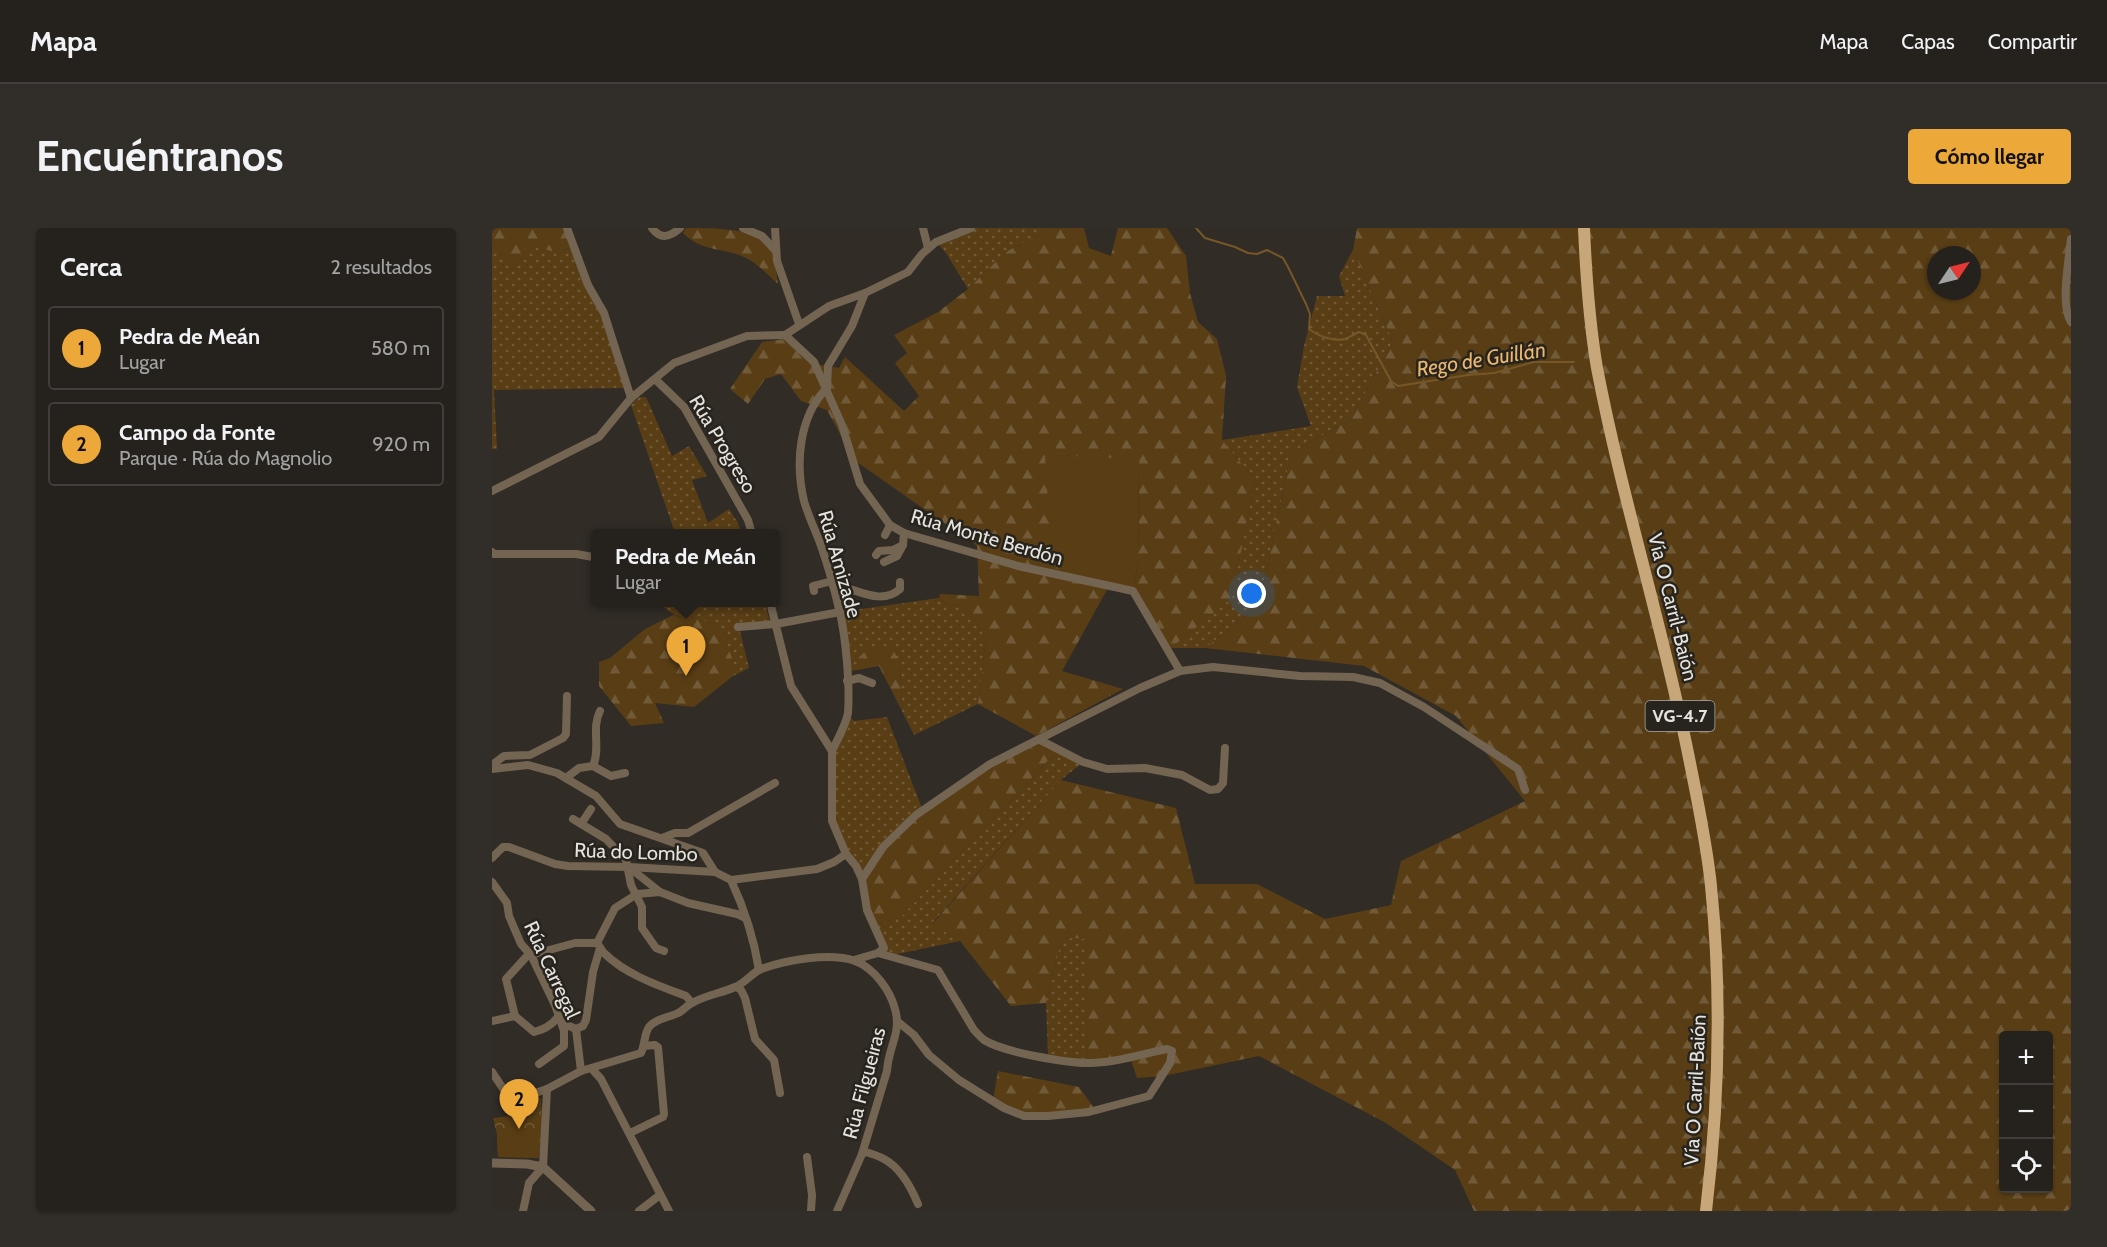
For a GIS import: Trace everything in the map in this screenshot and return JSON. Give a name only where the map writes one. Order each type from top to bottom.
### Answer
[{"type":"highway","name":"Vía O Carril-Baión","points":[[1584,228],[1587,287],[1597,366],[1615,453],[1689,757],[1711,884],[1719,1030],[1714,1139],[1706,1211]]},
{"type":"street","points":[[567,228],[588,285],[604,313],[631,398]]},
{"type":"street","points":[[652,228],[656,233],[665,237],[672,236],[680,228]]},
{"type":"street","points":[[743,228],[762,236],[776,251]]},
{"type":"street","points":[[775,228],[776,251],[781,276],[789,291],[799,324]]},
{"type":"street","points":[[923,228],[928,248]]},
{"type":"street","points":[[492,491],[599,437],[631,398],[674,363],[747,336],[785,335],[829,306],[865,293],[908,272],[936,242],[971,228]]},
{"type":"street","points":[[2071,239],[2066,302],[2068,318],[2071,322]]},
{"type":"street","points":[[826,389],[828,366],[852,326],[865,293]]},
{"type":"street","name":"Rúa Monte Berdón","points":[[785,335],[814,362],[842,425],[860,484],[890,525],[904,533],[1018,566],[1133,591],[1180,671]]},
{"type":"street","name":"Rúa Progreso","points":[[655,379],[684,407],[748,520],[751,529]]},
{"type":"street","name":"Rúa Amizade","points":[[826,389],[816,399],[809,413],[802,436],[800,458],[804,500],[833,583],[840,612],[846,656],[848,715],[832,751]]},
{"type":"street","points":[[885,535],[890,525]]},
{"type":"street","points":[[884,562],[897,556],[903,545],[904,533]]},
{"type":"street","points":[[876,555],[879,551],[893,550],[903,545]]},
{"type":"street","points":[[492,552],[494,554],[576,554],[591,557]]},
{"type":"street","points":[[814,591],[813,586],[833,583],[866,596],[892,594],[898,591],[900,582]]},
{"type":"street","points":[[492,1072],[506,1093],[517,1099],[547,1089],[581,1071],[641,1053],[648,1028],[652,1024],[680,1012],[692,1003],[737,987],[759,970],[788,961],[814,957],[854,960],[878,953],[884,948],[867,909],[862,879],[856,866],[846,854],[832,821],[832,751],[791,686],[771,607]]},
{"type":"street","points":[[738,627],[776,624],[840,612]]},
{"type":"street","points":[[862,879],[883,847],[916,816],[990,764],[1140,688],[1180,671],[1213,667],[1300,676],[1353,677],[1380,683],[1424,707],[1518,769],[1525,790]]},
{"type":"street","points":[[847,681],[860,678],[872,683]]},
{"type":"street","points":[[492,767],[504,756],[523,757],[558,742],[566,734],[567,696]]},
{"type":"street","points":[[593,766],[597,745],[596,722],[600,711]]},
{"type":"street","points":[[1040,740],[1091,765],[1107,770],[1145,768],[1182,775],[1210,790],[1218,789],[1222,783],[1225,748]]},
{"type":"street","points":[[523,757],[528,765]]},
{"type":"street","points":[[492,767],[528,765],[557,773],[596,796],[620,824],[703,853],[715,872],[731,879],[817,869],[846,854]]},
{"type":"street","points":[[566,778],[579,768],[593,766],[611,776],[625,773]]},
{"type":"street","points":[[662,838],[688,833],[775,783]]},
{"type":"street","points":[[581,824],[591,809]]},
{"type":"street","points":[[573,819],[606,839],[620,852],[629,867],[660,892],[688,903],[737,914],[745,918]]},
{"type":"street","name":"Rúa do Lombo","points":[[492,858],[503,847],[509,847],[568,867],[629,867],[715,872]]},
{"type":"street","points":[[629,867],[629,878],[642,907],[642,928],[656,948],[664,951]]},
{"type":"street","points":[[731,879],[752,937],[759,970]]},
{"type":"street","name":"Rúa Carregal","points":[[492,882],[507,903],[509,916],[521,944],[531,955],[560,1020],[564,1046],[539,1064]]},
{"type":"street","points":[[576,1029],[583,1026],[586,1020],[598,945],[615,908],[637,894],[660,892]]},
{"type":"street","points":[[576,1029],[560,1020],[534,1032],[515,1016],[506,979],[518,964],[531,955],[575,944],[598,945],[621,967],[686,996],[692,1003]]},
{"type":"street","points":[[854,960],[866,966],[878,977],[895,1008],[897,1021],[914,1035],[929,1055],[959,1080],[1004,1108],[1024,1116],[1089,1112],[1149,1096],[1170,1063],[1172,1051],[1167,1049],[1135,1057],[1088,1063],[1026,1054],[996,1046],[981,1039],[974,1030],[938,970],[878,953]]},
{"type":"street","points":[[737,987],[745,998],[754,1039],[774,1060],[780,1093]]},
{"type":"street","points":[[492,1021],[515,1016]]},
{"type":"street","name":"Rúa Filgueiras","points":[[837,1211],[862,1154],[897,1033],[897,1021]]},
{"type":"street","points":[[576,1029],[581,1071]]},
{"type":"street","points":[[630,1133],[663,1117],[664,1114],[658,1047],[644,1046]]},
{"type":"street","points":[[592,1069],[601,1079],[669,1211]]},
{"type":"street","points":[[523,1211],[529,1184],[543,1167],[547,1089]]},
{"type":"street","name":"Rúa Filgueiras","points":[[862,1154],[866,1152],[884,1159],[897,1169],[909,1184],[918,1204]]},
{"type":"street","points":[[807,1157],[812,1195],[811,1211]]},
{"type":"street","points":[[492,1163],[543,1167],[591,1211]]},
{"type":"street","points":[[639,1211],[660,1195]]},
{"type":"green space","points":[[492,228],[567,228],[574,248],[551,251],[532,245],[519,256],[512,272],[492,240]]},
{"type":"green space","points":[[686,228],[733,230],[765,240],[773,250],[778,284],[748,259],[731,252],[706,247],[691,240],[683,233]]},
{"type":"green space","points":[[971,228],[1049,228],[1006,252],[968,289],[946,253],[936,242]]},
{"type":"green space","points":[[1049,228],[1084,228],[1089,248],[1111,256],[1118,228],[1167,228],[1186,256],[1190,293],[1198,322],[1217,339],[1226,376],[1222,440],[1255,480],[1232,598],[1171,648],[1133,591],[1138,560],[1139,459],[1109,586],[1062,671],[1123,689],[1036,736],[978,704],[986,637],[964,605],[946,604],[939,598],[940,594],[979,596],[977,546],[854,460],[827,410],[801,401],[781,374],[765,379],[748,404],[730,389],[762,342],[784,339],[809,363],[839,368],[845,357],[904,411],[919,396],[895,363],[907,353],[894,335],[938,312],[968,289],[1006,252]]},
{"type":"green space","points":[[1357,228],[2071,228],[2071,1211],[1474,1211],[1455,1170],[1386,1123],[1259,1056],[1163,1076],[1137,1078],[1130,1057],[1088,1063],[1085,939],[1062,937],[1046,1003],[1011,1006],[960,941],[932,924],[1061,780],[1176,808],[1195,884],[1257,884],[1325,919],[1391,905],[1401,861],[1525,801],[1456,716],[1364,666],[1205,648],[1259,606],[1291,453],[1351,419],[1393,342],[1353,250]]},
{"type":"green space","points":[[492,240],[512,271],[519,256],[532,244],[551,251],[574,248],[604,313],[626,388],[494,390],[497,449],[492,449]]},
{"type":"green space","points":[[1353,250],[1393,342],[1351,419],[1291,453],[1259,606],[1205,648],[1171,648],[1232,597],[1255,480],[1222,440],[1311,426],[1297,387],[1304,346],[1317,296],[1345,296],[1339,276]]},
{"type":"green space","points":[[639,397],[646,397],[672,456],[689,446],[707,476],[692,480],[708,523],[729,509],[740,529],[674,529],[631,405]]},
{"type":"green space","points":[[1045,455],[1139,459],[1138,560],[1133,591],[1109,586],[1052,566]]},
{"type":"green space","points":[[939,598],[946,604],[964,605],[986,637],[978,704],[914,735],[902,711],[900,664],[858,659],[858,670],[847,671],[840,612]]},
{"type":"green space","points":[[664,607],[766,607],[770,622],[739,627],[749,668],[733,676],[733,661],[708,621],[693,620],[671,612]]},
{"type":"green space","points":[[673,615],[708,621],[724,637],[733,661],[733,676],[694,707],[655,703],[664,723],[631,726],[599,686],[599,662],[610,658],[645,629]]},
{"type":"green space","points":[[881,646],[893,649],[900,664],[902,711],[879,666],[858,670],[858,659],[868,648]]},
{"type":"green space","points":[[848,715],[854,721],[887,717],[923,811],[862,879],[832,821],[831,766]]},
{"type":"green space","points":[[1040,740],[1058,750],[900,918],[874,924],[862,879],[883,847],[923,811],[990,764]]},
{"type":"green space","points":[[1058,750],[1083,762],[1061,780],[932,923],[960,941],[888,956],[874,924],[900,918]]},
{"type":"green space","points":[[1062,937],[1086,939],[1088,1063],[1048,1055],[1046,1003]]},
{"type":"green space","points":[[998,1071],[1079,1087],[1094,1108],[1052,1116],[1012,1111],[993,1101]]},
{"type":"green space","points":[[541,1098],[542,1124],[539,1158],[498,1157],[497,1134],[493,1118],[511,1116],[520,1105]]},
{"type":"green space","points":[[497,1134],[538,1135],[539,1158],[498,1157]]},
{"type":"waterway","name":"Rego de Guillán","points":[[1196,228],[1205,238],[1248,253],[1257,254],[1267,250],[1283,258],[1310,314],[1309,329],[1321,336],[1336,340],[1345,339],[1359,332],[1366,335],[1391,381],[1398,386],[1494,373],[1534,362],[1574,362]]},
{"type":"place","name":"Pedra de Meán","points":[[686,676]]},
{"type":"place","name":"Campo da Fonte","points":[[519,1129]]}]
